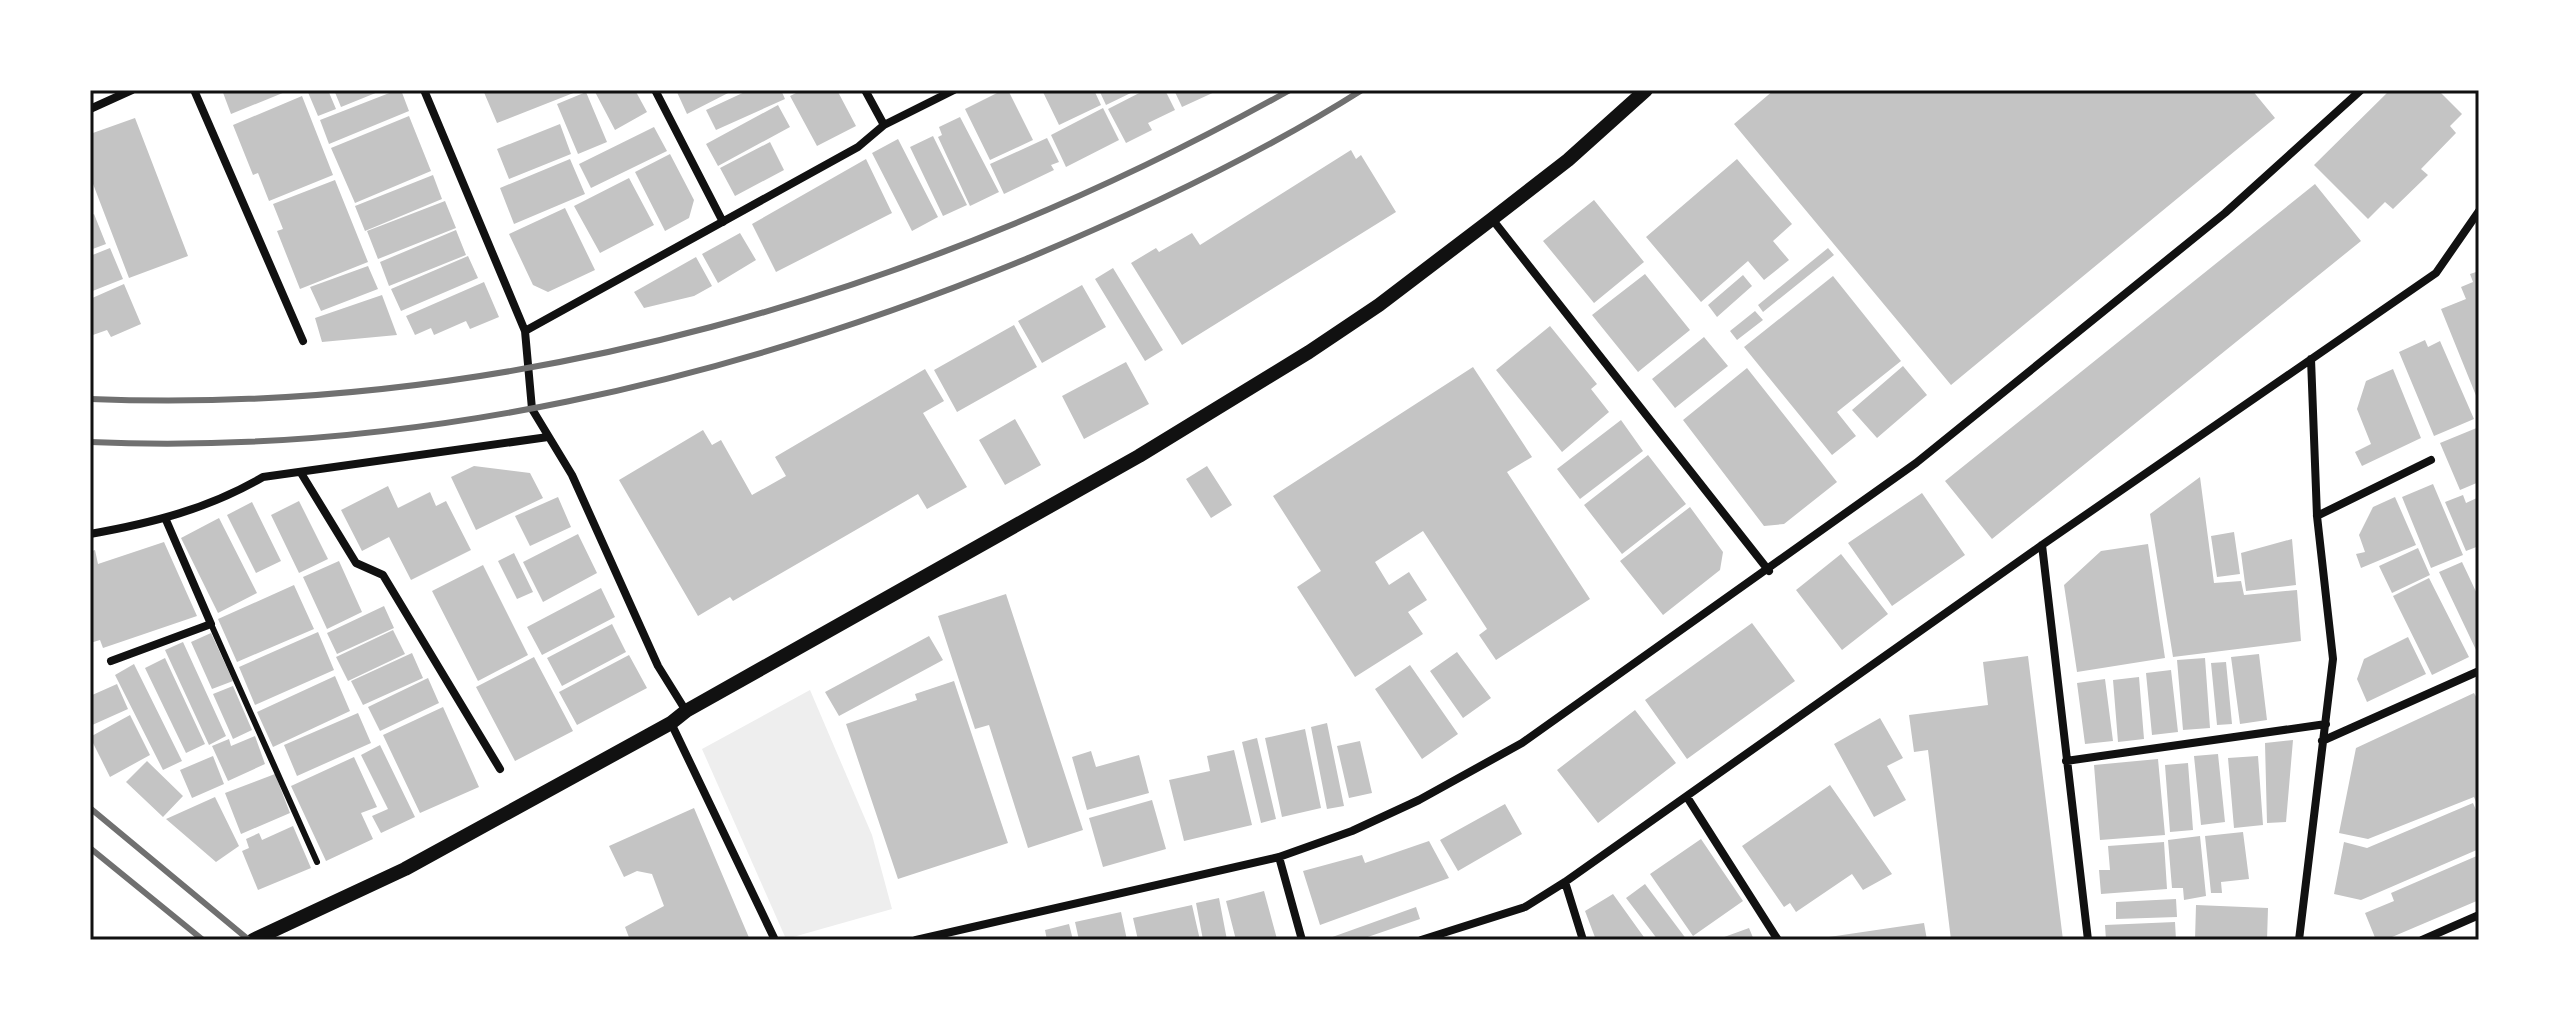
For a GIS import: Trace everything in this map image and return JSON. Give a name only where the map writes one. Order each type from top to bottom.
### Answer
[{"type":"street","points":[[90,109],[132,90]]},
{"type":"street","points":[[194,90],[303,341]]},
{"type":"street","points":[[424,90],[525,331],[532,409],[572,475],[658,666],[686,711]]},
{"type":"street","points":[[655,90],[723,222]]},
{"type":"street","points":[[865,90],[884,125]]},
{"type":"street","points":[[525,331],[858,147],[884,125],[954,90]]},
{"type":"street","points":[[253,940],[405,869],[671,723],[686,711],[1222,407],[1379,305],[1568,160],[1646,90]]},
{"type":"street","points":[[916,940],[1279,857],[1352,831],[1477,770],[1522,743],[1769,571],[1916,463],[2213,223],[2361,90]]},
{"type":"street","points":[[1421,940],[1525,907],[1565,882],[2042,545],[2436,273],[2479,211]]},
{"type":"street","points":[[1492,219],[1769,571]]},
{"type":"street","points":[[2299,940],[2333,659],[2317,516],[2311,359]]},
{"type":"street","points":[[90,534],[166,520],[236,493],[263,477],[548,437]]},
{"type":"street","points":[[2317,516],[2431,460]]},
{"type":"street","points":[[301,473],[356,563],[383,575],[500,769]]},
{"type":"street","points":[[111,661],[211,624],[166,520]]},
{"type":"street","points":[[2042,545],[2088,940]]},
{"type":"street","points":[[2322,741],[2479,671]]},
{"type":"street","points":[[671,723],[775,940]]},
{"type":"street","points":[[2066,761],[2326,724]]},
{"type":"street","points":[[1687,797],[1778,940]]},
{"type":"street","points":[[1279,857],[1302,940]]},
{"type":"street","points":[[1565,882],[1583,940]]},
{"type":"street","points":[[2422,940],[2479,915]]},
{"type":"lane","points":[[211,624],[317,862]]},
{"type":"shaded area","points":[[810,690],[872,835],[892,909],[786,939],[702,749]]},
{"type":"building","points":[[222,90],[290,90],[231,114]]},
{"type":"building","points":[[307,90],[328,90],[336,109],[318,116]]},
{"type":"building","points":[[334,90],[383,90],[341,107]]},
{"type":"building","points":[[401,90],[409,111],[329,144],[320,120]]},
{"type":"building","points":[[483,90],[581,90],[497,123]]},
{"type":"building","points":[[594,90],[635,90],[647,112],[615,130]]},
{"type":"building","points":[[676,90],[734,90],[687,114]]},
{"type":"building","points":[[749,90],[781,90],[785,99],[716,130],[706,110]]},
{"type":"building","points":[[802,90],[837,90],[856,126],[817,146],[790,96]]},
{"type":"building","points":[[1008,90],[1033,140],[990,160],[965,109]]},
{"type":"building","points":[[1042,90],[1094,90],[1101,105],[1059,125]]},
{"type":"building","points":[[1099,90],[1137,90],[1106,105]]},
{"type":"building","points":[[1145,90],[1165,90],[1175,110],[1148,123],[1152,130],[1126,143],[1108,109]]},
{"type":"building","points":[[1174,90],[1219,90],[1182,107]]},
{"type":"building","points":[[1774,90],[2252,90],[2275,118],[1951,385],[1734,124]]},
{"type":"building","points":[[2390,90],[2438,90],[2462,114],[2450,126],[2456,133],[2421,169],[2428,175],[2393,209],[2385,202],[2368,219],[2314,165]]},
{"type":"building","points":[[586,92],[607,142],[578,154],[557,104]]},
{"type":"building","points":[[302,96],[333,175],[269,201],[258,173],[253,175],[233,125]]},
{"type":"building","points":[[778,105],[790,127],[718,166],[706,144]]},
{"type":"building","points":[[1103,108],[1119,140],[1066,167],[1051,135]]},
{"type":"building","points":[[409,116],[431,171],[355,203],[331,148]]},
{"type":"building","points":[[960,117],[999,192],[970,206],[938,137],[942,135],[939,127]]},
{"type":"building","points":[[135,118],[188,256],[129,278],[90,176],[90,134]]},
{"type":"building","points":[[560,124],[571,154],[509,179],[497,149]]},
{"type":"building","points":[[654,127],[667,151],[591,188],[579,164]]},
{"type":"building","points":[[933,136],[967,205],[943,216],[910,147]]},
{"type":"building","points":[[1047,138],[1059,162],[1051,165],[1054,170],[1004,194],[990,164]]},
{"type":"building","points":[[898,139],[938,217],[912,231],[872,153]]},
{"type":"building","points":[[770,142],[784,170],[735,196],[720,168]]},
{"type":"building","points":[[1351,150],[1356,159],[1361,155],[1396,212],[1182,345],[1131,263],[1156,248],[1159,252],[1192,233],[1200,245]]},
{"type":"building","points":[[670,154],[694,200],[689,218],[665,231],[635,172]]},
{"type":"building","points":[[570,159],[585,194],[514,224],[500,188]]},
{"type":"building","points":[[866,159],[892,213],[776,272],[752,224]]},
{"type":"building","points":[[1737,159],[1792,224],[1773,241],[1789,260],[1764,280],[1748,261],[1701,302],[1646,237]]},
{"type":"building","points":[[433,175],[442,199],[365,231],[355,206]]},
{"type":"building","points":[[629,178],[654,225],[600,253],[574,206]]},
{"type":"building","points":[[335,180],[368,262],[300,289],[277,231],[283,229],[273,204]]},
{"type":"building","points":[[2315,184],[2361,241],[1992,539],[1945,481]]},
{"type":"building","points":[[1594,200],[1644,262],[1594,303],[1543,241]]},
{"type":"building","points":[[445,201],[456,228],[378,259],[367,231]]},
{"type":"building","points":[[565,208],[595,270],[548,292],[533,285],[509,234]]},
{"type":"building","points":[[94,214],[106,244],[90,250],[90,216]]},
{"type":"building","points":[[456,230],[466,255],[389,286],[380,262]]},
{"type":"building","points":[[740,233],[756,260],[718,283],[702,254]]},
{"type":"building","points":[[110,248],[123,279],[90,292],[90,256]]},
{"type":"building","points":[[1828,248],[1834,255],[1763,312],[1758,305]]},
{"type":"building","points":[[468,256],[478,278],[401,311],[391,289]]},
{"type":"building","points":[[696,257],[712,286],[694,296],[644,308],[634,292]]},
{"type":"building","points":[[368,266],[378,289],[321,311],[310,287]]},
{"type":"building","points":[[1113,268],[1163,350],[1145,361],[1095,279]]},
{"type":"building","points":[[2479,271],[2479,403],[2441,309],[2466,299],[2461,287],[2473,282],[2470,274]]},
{"type":"building","points":[[1645,274],[1690,330],[1638,372],[1592,315]]},
{"type":"building","points":[[1743,275],[1752,286],[1717,317],[1708,305]]},
{"type":"building","points":[[1833,276],[1901,361],[1837,412],[1856,436],[1832,455],[1744,347]]},
{"type":"building","points":[[484,282],[499,317],[470,329],[466,321],[434,335],[431,328],[415,335],[406,316]]},
{"type":"building","points":[[124,284],[141,324],[111,337],[107,330],[90,336],[90,299]]},
{"type":"building","points":[[1082,285],[1106,327],[1042,363],[1018,321]]},
{"type":"building","points":[[382,295],[397,335],[322,342],[315,318]]},
{"type":"building","points":[[1755,311],[1763,320],[1737,340],[1730,331]]},
{"type":"building","points":[[1014,325],[1037,367],[957,412],[934,370]]},
{"type":"building","points":[[1550,326],[1597,384],[1591,389],[1609,412],[1562,452],[1496,370]]},
{"type":"building","points":[[1704,337],[1728,366],[1675,408],[1652,379]]},
{"type":"building","points":[[2425,340],[2428,347],[2440,341],[2474,419],[2434,436],[2399,352]]},
{"type":"building","points":[[1126,362],[1149,404],[1084,439],[1062,396]]},
{"type":"building","points":[[1903,366],[1927,395],[1877,438],[1852,410]]},
{"type":"building","points":[[1473,367],[1532,457],[1507,472],[1590,599],[1496,660],[1479,635],[1487,629],[1423,531],[1375,562],[1389,585],[1409,572],[1427,600],[1408,612],[1423,634],[1355,677],[1297,587],[1321,571],[1273,496]]},
{"type":"building","points":[[1747,368],[1837,482],[1784,524],[1764,526],[1683,420]]},
{"type":"building","points":[[925,369],[944,401],[923,413],[967,487],[927,509],[918,494],[733,601],[730,597],[698,616],[619,480],[703,430],[712,445],[721,440],[752,495],[786,476],[775,457]]},
{"type":"building","points":[[2393,369],[2421,438],[2362,466],[2355,452],[2371,444],[2357,409],[2366,381]]},
{"type":"building","points":[[1015,419],[1041,465],[1005,485],[979,440]]},
{"type":"building","points":[[1621,420],[1643,451],[1580,499],[1557,469]]},
{"type":"building","points":[[2479,427],[2479,482],[2460,490],[2440,443]]},
{"type":"building","points":[[1648,455],[1686,504],[1622,554],[1584,505]]},
{"type":"building","points":[[474,466],[530,473],[543,498],[476,530],[451,477]]},
{"type":"building","points":[[1207,466],[1232,505],[1211,518],[1186,479]]},
{"type":"building","points":[[2200,477],[2214,583],[2241,581],[2244,595],[2297,590],[2301,641],[2173,657],[2150,514]]},
{"type":"building","points":[[2433,484],[2463,555],[2431,568],[2402,497]]},
{"type":"building","points":[[388,486],[398,508],[430,492],[436,506],[446,501],[471,550],[411,580],[389,537],[362,551],[341,510]]},
{"type":"building","points":[[1922,493],[1965,555],[1892,606],[1848,543]]},
{"type":"building","points":[[2463,495],[2466,503],[2479,497],[2479,546],[2466,551],[2445,502]]},
{"type":"building","points":[[558,497],[571,527],[530,546],[515,516]]},
{"type":"building","points":[[2395,497],[2416,545],[2361,568],[2356,554],[2365,552],[2359,535],[2373,507]]},
{"type":"building","points":[[299,501],[328,559],[299,573],[271,515]]},
{"type":"building","points":[[252,502],[281,561],[256,573],[227,515]]},
{"type":"building","points":[[1690,507],[1723,552],[1720,570],[1663,615],[1620,561]]},
{"type":"building","points":[[219,518],[257,593],[218,613],[181,538]]},
{"type":"building","points":[[2234,532],[2240,574],[2217,577],[2211,536]]},
{"type":"building","points":[[578,534],[597,573],[543,602],[523,562]]},
{"type":"building","points":[[2292,539],[2296,585],[2246,591],[2241,553]]},
{"type":"building","points":[[164,542],[197,616],[103,648],[100,640],[90,643],[90,552],[95,550],[98,564]]},
{"type":"building","points":[[2148,544],[2165,658],[2077,672],[2064,585],[2101,551]]},
{"type":"building","points":[[2418,548],[2430,575],[2392,593],[2379,566]]},
{"type":"building","points":[[514,553],[533,592],[517,599],[498,561]]},
{"type":"building","points":[[1841,554],[1888,614],[1842,650],[1796,590]]},
{"type":"building","points":[[339,561],[362,612],[327,629],[303,577]]},
{"type":"building","points":[[2462,562],[2479,598],[2477,652],[2439,572]]},
{"type":"building","points":[[483,565],[528,655],[478,681],[432,591]]},
{"type":"building","points":[[2429,578],[2469,657],[2432,675],[2393,596]]},
{"type":"building","points":[[294,585],[314,629],[237,662],[218,619]]},
{"type":"building","points":[[601,588],[615,617],[542,655],[527,627]]},
{"type":"building","points":[[1006,594],[1083,830],[1028,848],[989,725],[975,729],[938,616]]},
{"type":"building","points":[[384,606],[394,628],[337,654],[327,633]]},
{"type":"building","points":[[1752,623],[1795,681],[1687,759],[1645,700]]},
{"type":"building","points":[[612,624],[626,652],[562,686],[547,658]]},
{"type":"building","points":[[393,630],[405,654],[348,681],[336,657]]},
{"type":"building","points":[[318,632],[334,670],[255,705],[239,667]]},
{"type":"building","points":[[211,633],[233,681],[212,689],[191,642]]},
{"type":"building","points":[[929,636],[943,660],[839,716],[825,692]]},
{"type":"building","points":[[2408,637],[2426,674],[2367,702],[2357,679],[2364,659]]},
{"type":"building","points":[[183,642],[226,736],[209,745],[165,650]]},
{"type":"building","points":[[1457,652],[1491,698],[1463,718],[1430,671]]},
{"type":"building","points":[[412,653],[423,678],[363,705],[351,681]]},
{"type":"building","points":[[2259,654],[2267,720],[2240,724],[2231,657]]},
{"type":"building","points":[[629,655],[647,688],[577,725],[559,692]]},
{"type":"building","points":[[2028,656],[2063,940],[1951,940],[1928,750],[1914,752],[1909,715],[1988,705],[1983,662]]},
{"type":"building","points":[[534,657],[573,731],[515,761],[476,687]]},
{"type":"building","points":[[165,658],[205,744],[186,753],[145,668]]},
{"type":"building","points":[[2205,658],[2210,728],[2183,730],[2177,660]]},
{"type":"building","points":[[2226,662],[2232,724],[2217,725],[2211,663]]},
{"type":"building","points":[[134,664],[182,761],[163,770],[115,675]]},
{"type":"building","points":[[1410,665],[1458,734],[1422,759],[1375,689]]},
{"type":"building","points":[[2171,670],[2178,732],[2152,735],[2146,673]]},
{"type":"building","points":[[335,676],[350,711],[273,747],[257,712]]},
{"type":"building","points":[[2139,677],[2144,739],[2118,742],[2113,680]]},
{"type":"building","points":[[428,678],[439,703],[380,731],[368,707]]},
{"type":"building","points":[[2105,679],[2113,741],[2085,744],[2077,683]]},
{"type":"building","points":[[954,681],[1008,843],[898,879],[846,724],[917,700],[915,694]]},
{"type":"building","points":[[117,684],[128,709],[90,726],[90,696]]},
{"type":"building","points":[[233,686],[252,730],[233,739],[213,694]]},
{"type":"building","points":[[2474,693],[2479,702],[2479,809],[2474,797],[2368,839],[2339,833],[2356,748]]},
{"type":"building","points":[[443,707],[479,787],[420,813],[383,735]]},
{"type":"building","points":[[1635,710],[1676,763],[1598,823],[1557,770]]},
{"type":"building","points":[[358,713],[371,743],[297,776],[284,745]]},
{"type":"building","points":[[130,715],[150,755],[110,777],[90,737]]},
{"type":"building","points":[[1880,718],[1903,758],[1887,766],[1906,800],[1874,817],[1834,744]]},
{"type":"building","points":[[1327,723],[1344,806],[1327,809],[1311,727]]},
{"type":"building","points":[[1305,729],[1321,808],[1282,817],[1265,738]]},
{"type":"building","points":[[255,736],[265,764],[228,781],[212,746],[229,739],[231,746]]},
{"type":"building","points":[[1257,738],[1276,819],[1261,823],[1242,742]]},
{"type":"building","points":[[2293,740],[2286,822],[2267,823],[2265,743]]},
{"type":"building","points":[[1360,741],[1372,793],[1349,798],[1337,746]]},
{"type":"building","points":[[380,745],[415,817],[381,833],[372,816],[388,809],[361,755]]},
{"type":"building","points":[[1234,750],[1252,825],[1184,841],[1169,780],[1210,771],[1207,756]]},
{"type":"building","points":[[1091,751],[1096,767],[1139,755],[1149,793],[1087,810],[1072,757]]},
{"type":"building","points":[[2218,754],[2225,822],[2201,825],[2194,756]]},
{"type":"building","points":[[213,756],[224,784],[192,798],[180,770]]},
{"type":"building","points":[[2258,756],[2263,825],[2234,828],[2228,758]]},
{"type":"building","points":[[354,757],[377,807],[361,813],[373,839],[326,861],[291,786]]},
{"type":"building","points":[[2158,759],[2165,835],[2100,840],[2094,765]]},
{"type":"building","points":[[147,761],[183,796],[163,817],[126,782]]},
{"type":"building","points":[[2188,763],[2193,830],[2170,832],[2165,765]]},
{"type":"building","points":[[275,774],[290,813],[241,834],[225,793]]},
{"type":"building","points":[[1830,785],[1892,874],[1863,890],[1852,874],[1796,912],[1790,903],[1784,907],[1742,846]]},
{"type":"building","points":[[215,797],[239,846],[216,862],[166,819]]},
{"type":"building","points":[[1152,800],[1166,849],[1103,867],[1089,818]]},
{"type":"building","points":[[2473,803],[2479,817],[2479,849],[2361,900],[2334,894],[2344,842],[2367,848]]},
{"type":"building","points":[[1505,804],[1522,834],[1458,871],[1440,840]]},
{"type":"building","points":[[694,808],[750,940],[630,940],[625,927],[664,906],[652,874],[637,871],[624,877],[609,846]]},
{"type":"building","points":[[293,826],[311,868],[258,890],[242,851],[249,848],[246,839],[259,833],[262,840]]},
{"type":"building","points":[[2243,832],[2249,879],[2221,882],[2222,893],[2211,893],[2205,836]]},
{"type":"building","points":[[2200,836],[2206,896],[2184,900],[2183,888],[2172,888],[2168,840]]},
{"type":"building","points":[[1701,839],[1743,901],[1693,936],[1650,874]]},
{"type":"building","points":[[1429,841],[1449,878],[1320,925],[1303,871],[1362,855],[1365,863]]},
{"type":"building","points":[[2164,842],[2167,889],[2101,894],[2099,870],[2110,870],[2108,846]]},
{"type":"building","points":[[2479,855],[2479,900],[2385,940],[2376,940],[2365,913],[2394,901],[2391,893]]},
{"type":"building","points":[[1645,884],[1687,940],[1658,940],[1626,898]]},
{"type":"building","points":[[1264,891],[1277,939],[1236,940],[1226,901]]},
{"type":"building","points":[[1613,894],[1646,940],[1596,940],[1585,911]]},
{"type":"building","points":[[1219,898],[1227,940],[1203,940],[1196,903]]},
{"type":"building","points":[[2176,899],[2177,917],[2116,919],[2116,902]]},
{"type":"building","points":[[1192,905],[1200,940],[1138,940],[1133,918]]},
{"type":"building","points":[[2196,905],[2268,908],[2267,940],[2195,940]]},
{"type":"building","points":[[1416,907],[1420,919],[1359,940],[1324,940]]},
{"type":"building","points":[[1121,912],[1127,940],[1079,940],[1075,922]]},
{"type":"building","points":[[2175,922],[2176,940],[2106,940],[2105,925]]},
{"type":"building","points":[[1924,923],[1927,940],[1822,938]]},
{"type":"building","points":[[1069,924],[1073,940],[1047,940],[1045,930]]},
{"type":"building","points":[[1749,928],[1754,940],[1716,940]]},
{"type":"railway","points":[[90,399],[247,399],[404,386],[558,362],[711,327],[861,281],[1008,226],[1151,162],[1290,90]]},
{"type":"railway","points":[[90,442],[210,443],[330,436],[449,422],[567,402],[684,374],[800,341],[1026,259],[1197,182],[1281,138],[1362,90]]},
{"type":"railway","points":[[90,808],[249,940]]},
{"type":"railway","points":[[90,848],[203,940]]}]
